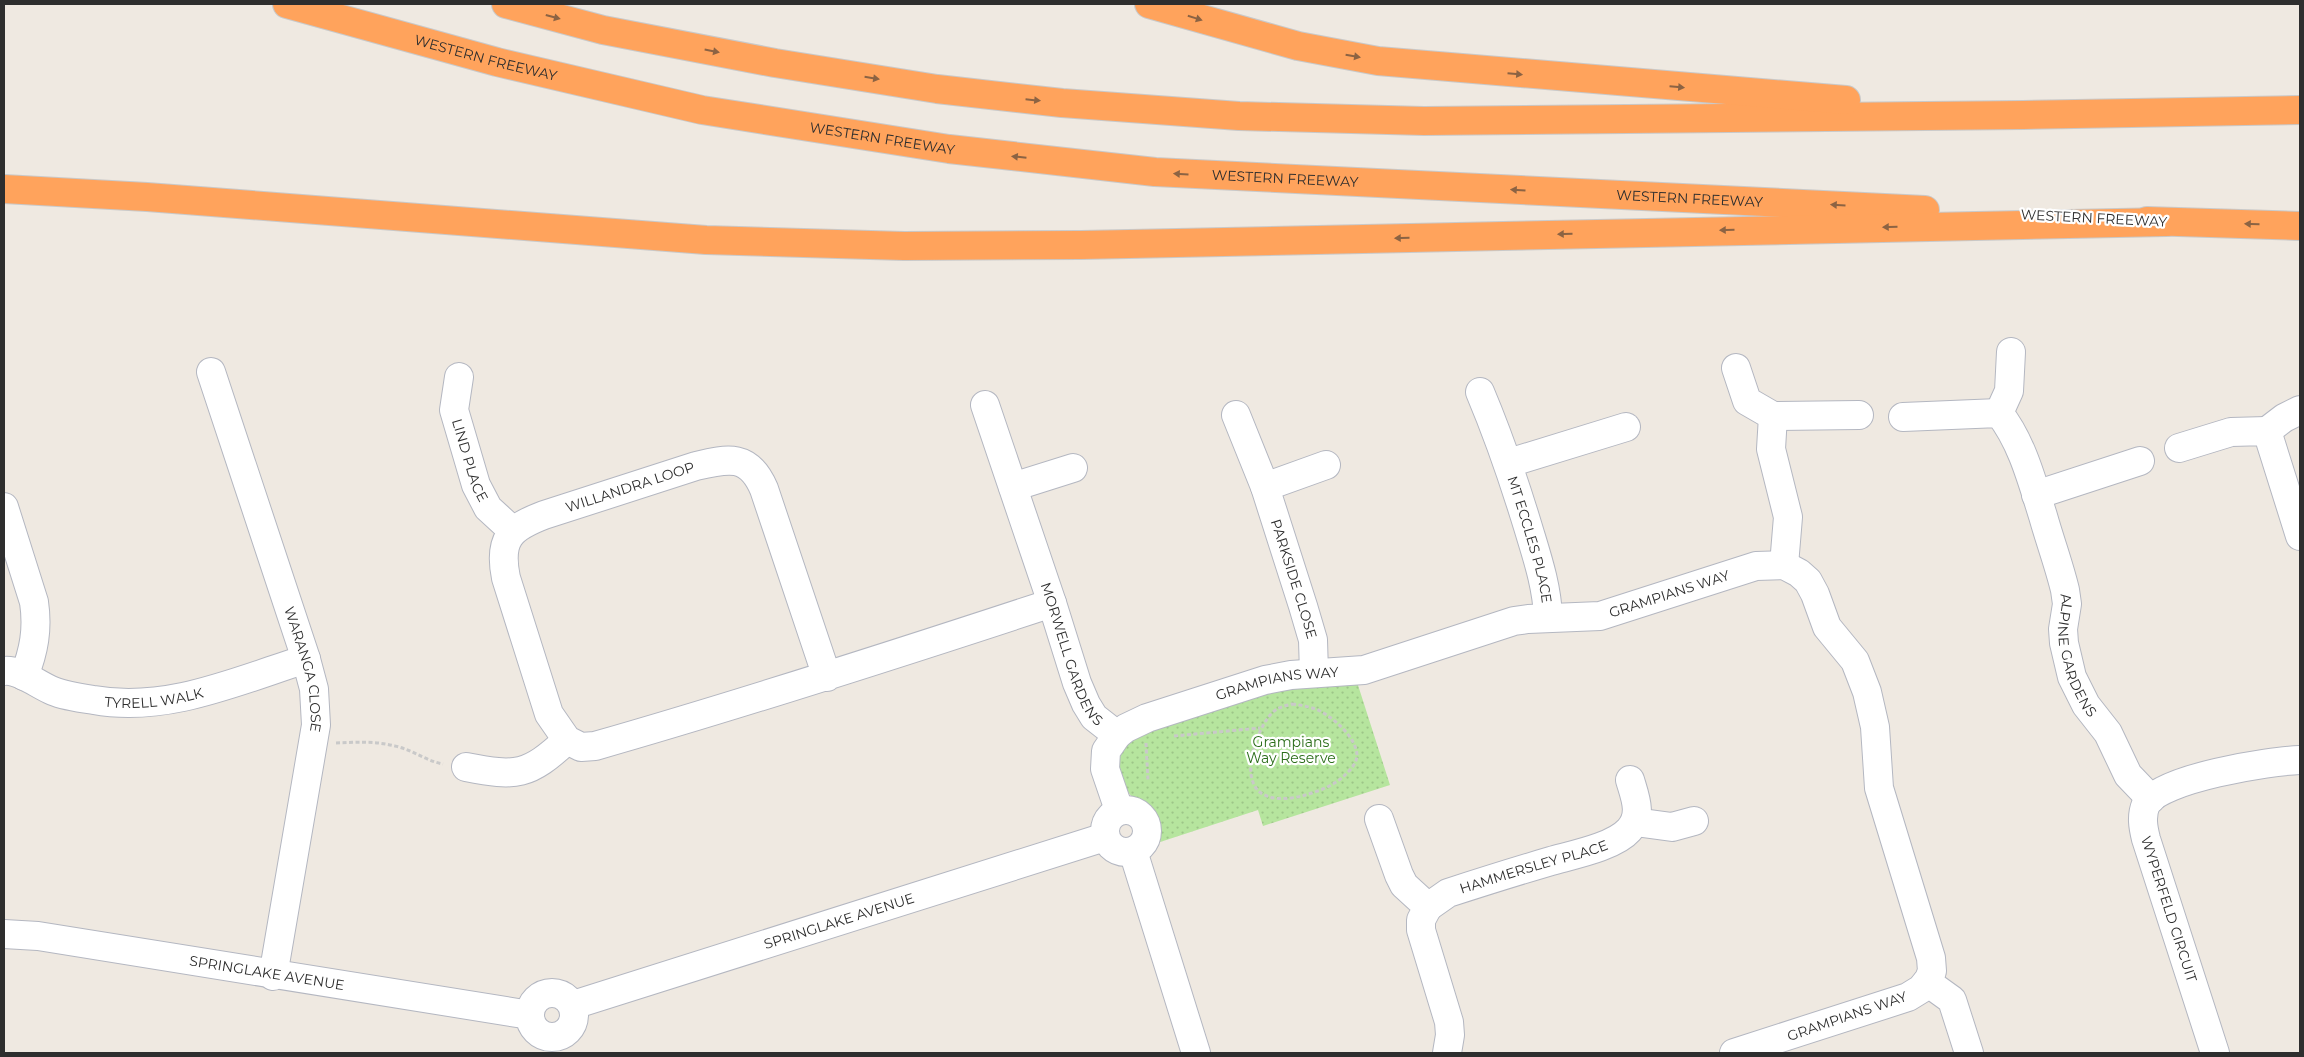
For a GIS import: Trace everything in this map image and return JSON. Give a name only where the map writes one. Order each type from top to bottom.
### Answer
[{"type":"highway","name":"WESTERN FREEWAY","points":[[287,4],[497,62],[702,110],[949,149],[1156,172],[2166,222],[2300,226]]},
{"type":"highway","points":[[506,4],[603,30],[775,62],[937,89],[1062,103],[1239,116],[1424,121],[2013,116],[2300,110]]},
{"type":"highway","points":[[1149,4],[1220,26],[1298,46],[1378,60],[1481,71],[1845,100],[2300,106]]},
{"type":"highway","points":[[4,189],[147,197],[696,239],[904,246],[1101,244],[2166,222]]},
{"type":"street","points":[[1902,417],[1999,413],[2009,391],[2011,352]]},
{"type":"street","points":[[1736,368],[1747,402],[1773,416],[1859,415]]},
{"type":"street","name":"WARANGA CLOSE","points":[[211,372],[306,659],[314,689],[316,725],[273,976]]},
{"type":"street","name":"LIND PLACE","points":[[459,377],[454,410],[476,485],[488,508],[513,531]]},
{"type":"street","name":"MT ECCLES PLACE","points":[[1480,392],[1509,463],[1541,568],[1547,592],[1548,617]]},
{"type":"street","name":"MORWELL GARDENS","points":[[985,405],[1086,704],[1094,717],[1117,735],[1106,751],[1105,769],[1119,810]]},
{"type":"street","points":[[2179,448],[2231,432],[2267,431],[2284,418],[2300,410]]},
{"type":"street","name":"ALPINE GARDENS","points":[[1999,413],[2019,446],[2066,590],[2067,609],[2063,629],[2064,643],[2072,678],[2086,705],[2108,733],[2128,775],[2150,799]]},
{"type":"street","name":"PARKSIDE CLOSE","points":[[1236,415],[1265,487],[1313,640],[1314,673]]},
{"type":"street","points":[[1773,416],[1771,449],[1788,517],[1784,565],[1799,573],[1808,582],[1815,594],[1827,627],[1855,661],[1862,673],[1875,726],[1879,788],[1931,958],[1932,970],[1927,982],[1952,1000],[1969,1053]]},
{"type":"street","name":"MT ECCLES PLACE","points":[[1509,463],[1626,427]]},
{"type":"street","points":[[2267,431],[2300,536]]},
{"type":"street","name":"WILLANDRA LOOP","points":[[513,531],[521,524],[544,515],[696,466],[732,460],[746,464],[757,473],[764,489],[827,677]]},
{"type":"street","points":[[2036,495],[2140,461]]},
{"type":"street","points":[[1265,487],[1326,465]]},
{"type":"street","points":[[1013,487],[1073,468]]},
{"type":"street","points":[[4,507],[34,602],[36,617],[36,640],[14,674]]},
{"type":"street","points":[[513,531],[506,543],[504,552],[503,563],[506,578],[549,714],[567,740],[581,747],[595,746],[718,711],[1052,603]]},
{"type":"street","name":"GRAMPIANS WAY","points":[[1117,735],[1126,728],[1147,718],[1256,682],[1314,673],[1364,670],[1504,624],[1548,617],[1600,616],[1756,566],[1784,565]]},
{"type":"street","name":"TYRELL WALK","points":[[14,674],[54,692],[97,700],[149,703],[168,701],[220,687],[306,659]]},
{"type":"street","points":[[466,767],[503,774],[520,772],[550,755],[567,740]]},
{"type":"street","points":[[2150,799],[2175,785],[2221,772],[2252,765],[2300,760]]},
{"type":"street","points":[[1630,780],[1637,801],[1638,812],[1635,822],[1672,827],[1694,820]]},
{"type":"street","name":"WYPERFELD CIRCUIT","points":[[2150,799],[2143,815],[2144,829],[2215,1053]]},
{"type":"street","points":[[1119,810],[1132,810],[1138,813],[1146,824],[1144,843],[1133,851],[1119,851],[1113,848],[1105,837],[1107,821],[1119,810]]},
{"type":"street","points":[[1379,819],[1404,885],[1428,907],[1421,920],[1421,930],[1449,1022],[1450,1035],[1447,1053]]},
{"type":"street","name":"HAMMERSLEY PLACE","points":[[1428,907],[1448,893],[1606,843],[1623,836],[1635,822]]},
{"type":"street","name":"SPRINGLAKE AVENUE","points":[[573,1005],[1105,837]]},
{"type":"street","points":[[1133,851],[1196,1053]]},
{"type":"street","name":"SPRINGLAKE AVENUE","points":[[4,934],[58,939],[273,976],[530,1015]]},
{"type":"street","name":"GRAMPIANS WAY","points":[[1734,1053],[1908,997],[1921,989],[1927,982]]},
{"type":"street","points":[[543,994],[560,994],[568,998],[573,1005],[575,1016],[572,1027],[552,1046],[533,1027],[530,1015],[531,1007],[543,994]]},
{"type":"path","points":[[1292,704],[1319,710],[1337,723],[1350,738],[1357,754],[1356,761],[1350,770],[1327,787],[1298,797],[1285,799],[1270,797],[1260,792],[1253,778],[1252,754],[1261,728],[1270,714],[1284,706],[1292,704]]},
{"type":"path","points":[[1165,737],[1261,728]]},
{"type":"path","points":[[1146,738],[1148,781]]},
{"type":"path","points":[[331,743],[374,743],[396,746],[415,753],[431,762],[466,767]]},
{"type":"green space","name":"Grampians Way Reserve","points":[[1357,682],[1390,785],[1263,826],[1258,810],[1151,845],[1154,824],[1151,814],[1128,792],[1121,774],[1120,755],[1122,749],[1135,735],[1285,685]]}]
